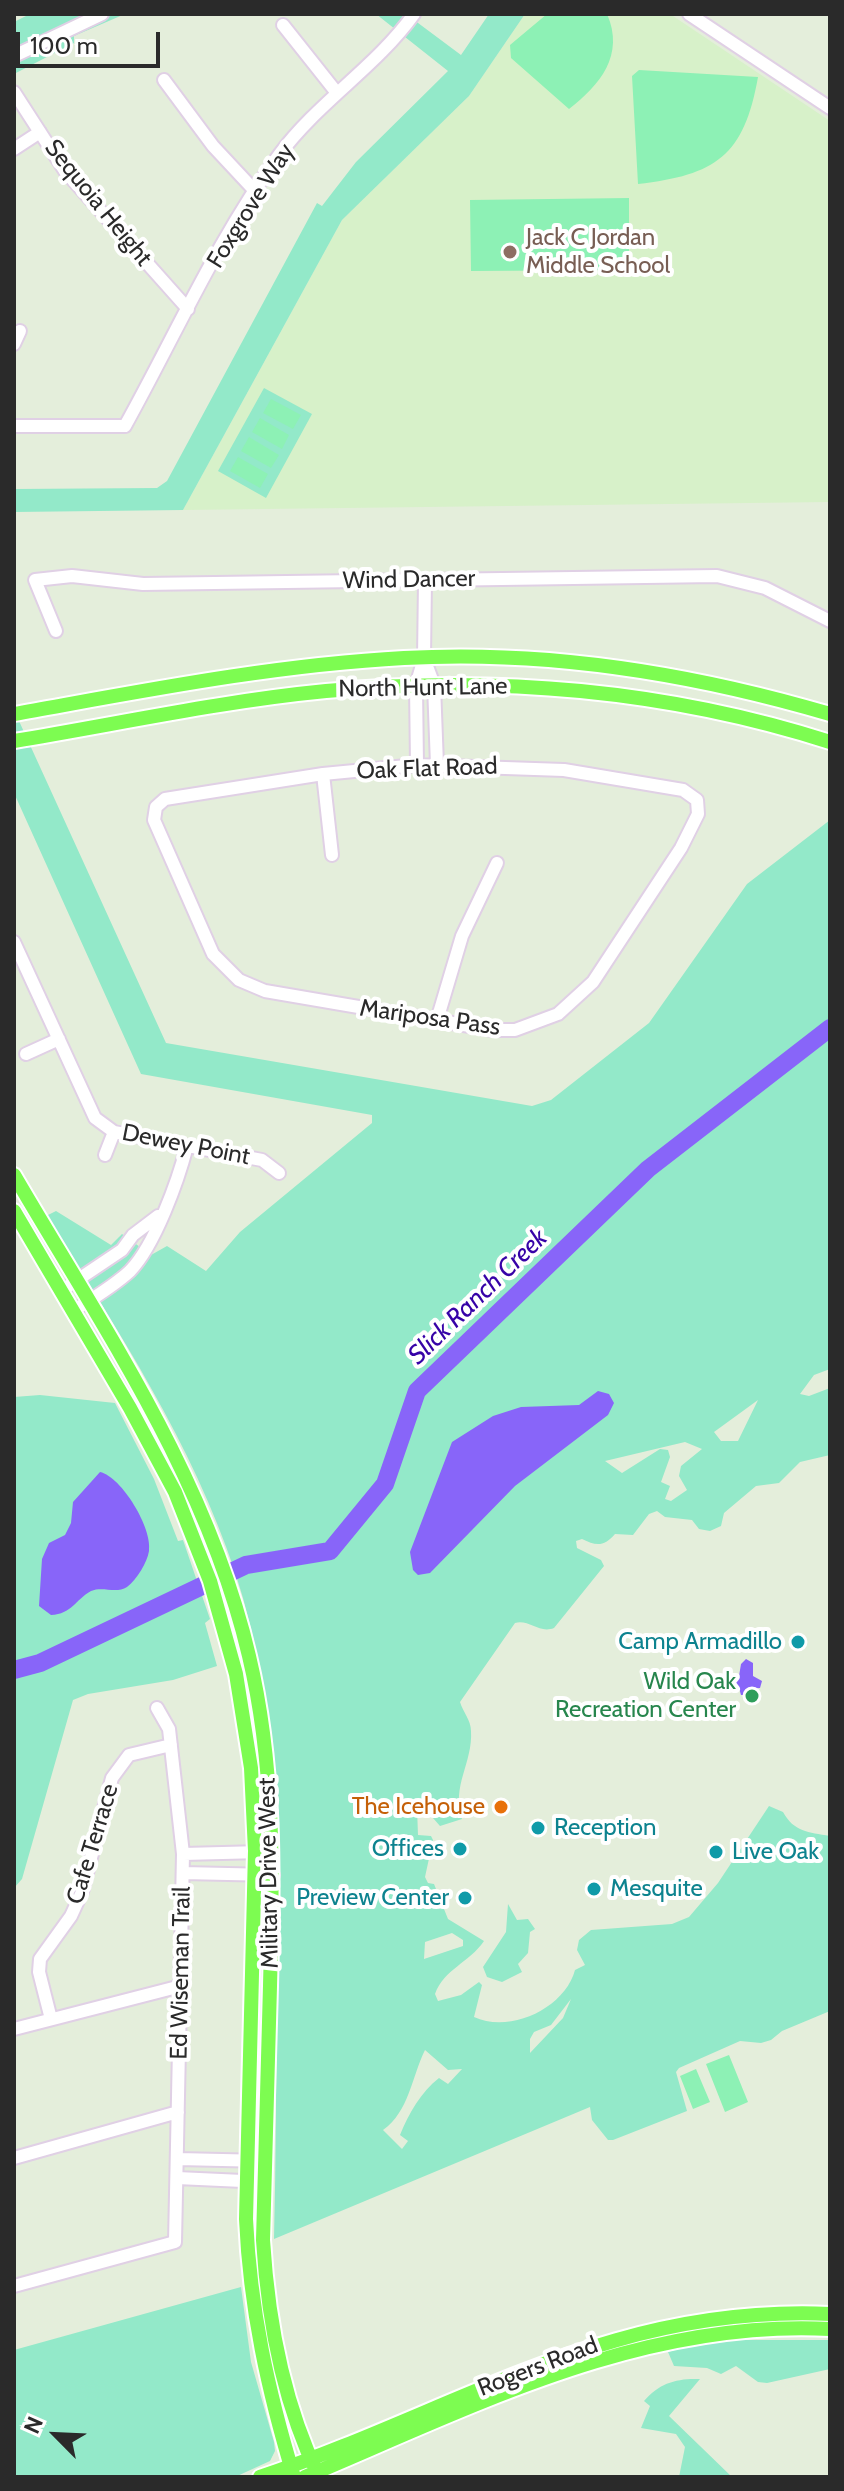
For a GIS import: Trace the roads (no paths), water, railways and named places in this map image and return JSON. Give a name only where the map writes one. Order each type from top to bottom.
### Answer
[{"type":"main road","name":"North Hunt Lane","points":[[14,714],[292,667],[424,658],[558,662],[637,670],[751,693],[830,714]]},
{"type":"main road","name":"North Hunt Lane","points":[[14,741],[322,691],[434,685],[517,686],[644,699],[728,714],[830,742]]},
{"type":"main road","points":[[164,688],[169,715]]},
{"type":"main road","name":"Military Drive West","points":[[14,1175],[159,1424],[206,1523],[239,1619],[262,1727],[273,1852],[263,2240],[274,2333],[291,2412],[313,2475]]},
{"type":"main road","name":"Military Drive West","points":[[14,1211],[154,1449],[189,1528],[236,1674],[251,1768],[255,1851],[247,2181],[248,2278],[255,2323],[292,2471]]},
{"type":"main road","name":"Rogers Road","points":[[260,2477],[292,2471],[309,2458],[547,2361],[622,2336],[721,2318],[830,2314]]},
{"type":"main road","name":"Rogers Road","points":[[313,2475],[543,2378],[616,2353],[730,2331],[830,2329]]},
{"type":"street","points":[[14,56],[102,14]]},
{"type":"street","name":"Foxgrove Way","points":[[14,426],[125,426],[255,191],[279,155],[337,93],[369,66],[414,14]]},
{"type":"street","points":[[689,14],[830,108]]},
{"type":"street","points":[[283,25],[337,93]]},
{"type":"street","points":[[164,80],[213,146],[255,191]]},
{"type":"street","name":"Sequoia Height","points":[[14,92],[77,185],[188,309]]},
{"type":"street","points":[[14,149],[40,132]]},
{"type":"street","points":[[14,344],[20,331]]},
{"type":"street","name":"Wind Dancer","points":[[56,631],[35,580],[58,575],[143,584],[717,576],[765,588],[830,621]]},
{"type":"street","points":[[417,765],[416,686],[424,658],[425,580]]},
{"type":"street","points":[[424,658],[434,685],[437,765]]},
{"type":"street","points":[[416,733],[436,733]]},
{"type":"street","name":"Oak Flat Road","points":[[156,807],[165,799],[323,774],[417,765],[564,770],[683,790],[697,800]]},
{"type":"street","points":[[323,774],[332,855]]},
{"type":"street","name":"Mariposa Pass","points":[[156,807],[154,820],[213,954],[239,980],[265,991],[493,1030],[515,1030],[536,1025],[576,1000],[593,982],[681,848],[698,814],[697,800]]},
{"type":"street","points":[[437,1020],[462,936],[497,863]]},
{"type":"street","name":"Dewey Point","points":[[14,942],[95,1118],[114,1132],[262,1160],[279,1173]]},
{"type":"street","points":[[26,1054],[59,1039]]},
{"type":"street","points":[[105,1155],[114,1132]]},
{"type":"street","points":[[73,1311],[135,1265],[146,1250],[177,1182],[187,1146]]},
{"type":"street","points":[[61,1291],[122,1250],[133,1235],[160,1214]]},
{"type":"street","points":[[122,1250],[135,1265]]},
{"type":"street","name":"Ed Wiseman Trail","points":[[14,2286],[175,2242],[183,1854],[169,1729],[157,1708]]},
{"type":"street","name":"Cafe Terrace","points":[[51,2019],[39,1972],[40,1959],[71,1916],[82,1892],[112,1778],[129,1755],[171,1745]]},
{"type":"street","points":[[183,1854],[273,1852]]},
{"type":"street","points":[[223,1853],[224,1874]]},
{"type":"street","points":[[183,1873],[273,1875]]},
{"type":"street","points":[[14,2029],[181,1986]]},
{"type":"street","points":[[14,2158],[178,2112]]},
{"type":"street","points":[[178,2159],[266,2161]]},
{"type":"street","points":[[217,2160],[217,2181]]},
{"type":"street","points":[[177,2178],[265,2182]]},
{"type":"waterway","name":"Slick Ranch Creek","points":[[14,1670],[40,1663],[246,1565],[330,1551],[385,1484],[417,1391],[648,1169],[830,1028]]},
{"type":"waterway","name":"Slick Ranch Creek","points":[[14,1673],[18,1669]]},
{"type":"place","name":"Jack C Jordan Middle School","points":[[510,252]]},
{"type":"place","name":"Camp Armadillo","points":[[798,1642]]},
{"type":"place","name":"Wild Oak Recreation Center","points":[[752,1696]]},
{"type":"place","name":"The Icehouse","points":[[501,1807]]},
{"type":"place","name":"Reception","points":[[538,1828]]},
{"type":"place","name":"Offices","points":[[460,1849]]},
{"type":"place","name":"Live Oak","points":[[716,1852]]},
{"type":"place","name":"Mesquite","points":[[594,1889]]},
{"type":"place","name":"Preview Center","points":[[465,1898]]}]
